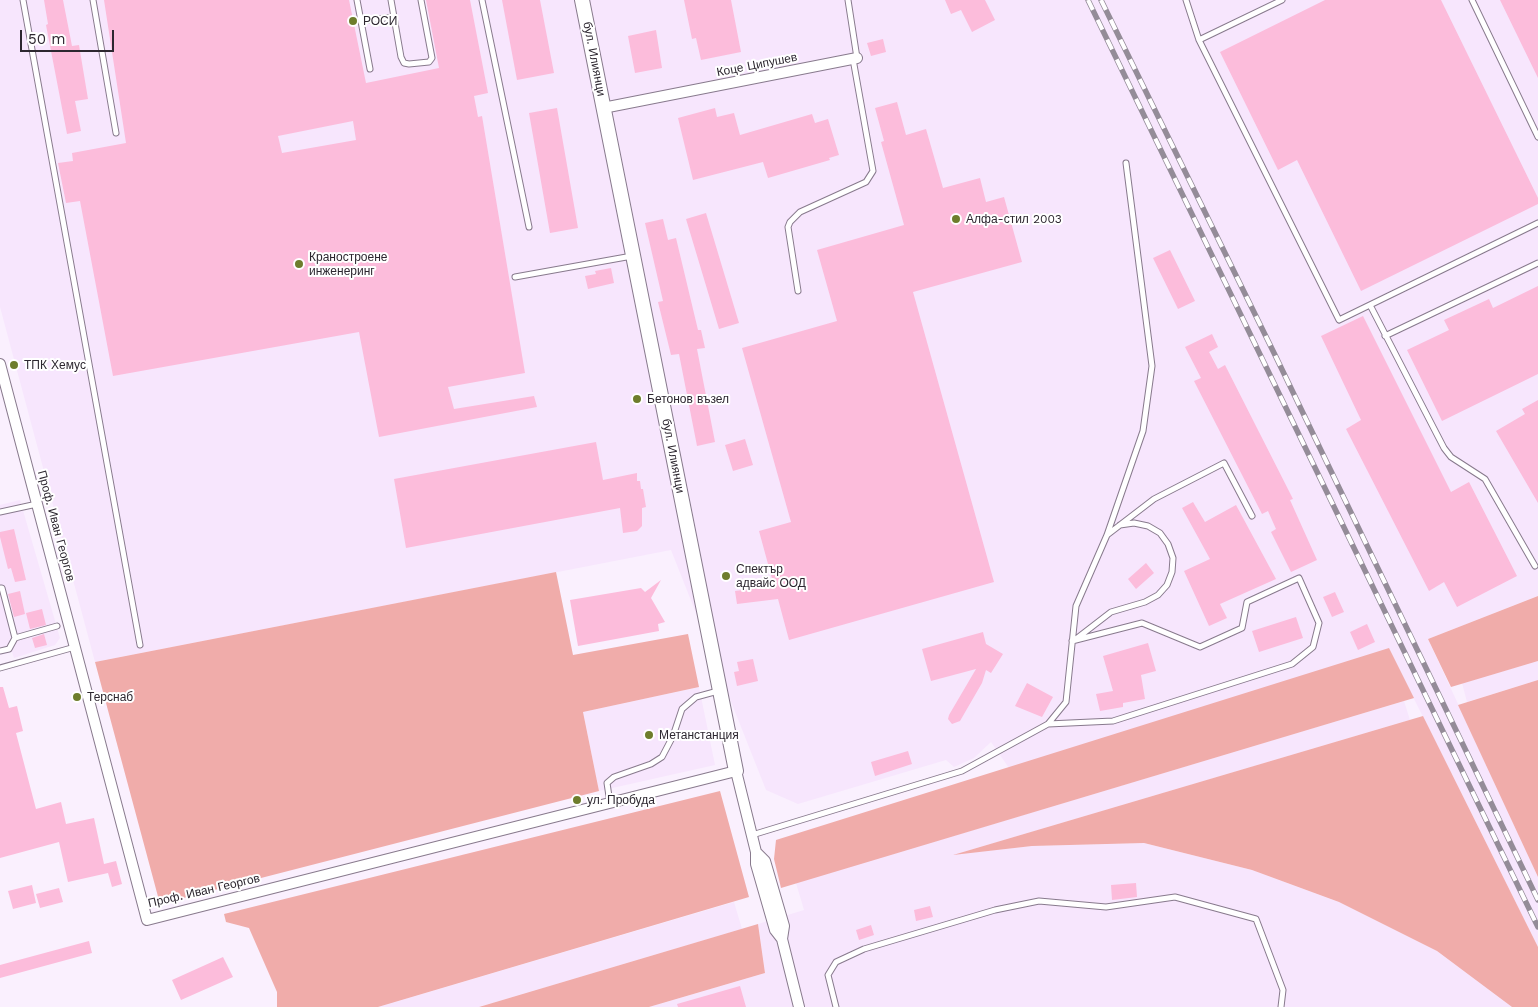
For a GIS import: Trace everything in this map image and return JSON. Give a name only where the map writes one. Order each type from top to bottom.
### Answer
[{"type":"street","name":"бул. Илиянци","points":[[582,0],[736,771],[756,852],[756,864],[775,930],[782,939],[799,1007]]},
{"type":"street","name":"Коце Ципушев","points":[[604,108],[855,58]]},
{"type":"street","name":"Проф. Иван Георгов","points":[[0,364],[5,399],[37,504],[147,920],[736,771]]},
{"type":"lane","points":[[23,0],[140,645]]},
{"type":"lane","points":[[93,0],[116,133]]},
{"type":"lane","points":[[357,0],[370,69]]},
{"type":"lane","points":[[391,0],[404,63],[429,62],[431,52],[421,0]]},
{"type":"lane","points":[[482,0],[529,227]]},
{"type":"lane","points":[[798,291],[788,228],[790,222],[800,212],[866,182],[873,171],[848,0]]},
{"type":"lane","points":[[1186,0],[1199,40],[1339,320],[1538,223]]},
{"type":"lane","points":[[1199,40],[1282,0]]},
{"type":"lane","points":[[1472,0],[1538,137]]},
{"type":"lane","points":[[361,21],[394,17]]},
{"type":"lane","points":[[752,835],[962,771],[1048,724],[1066,702],[1076,606],[1107,535],[1143,431],[1152,366],[1126,163]]},
{"type":"lane","points":[[515,277],[633,256]]},
{"type":"lane","points":[[1385,336],[1538,263]]},
{"type":"lane","points":[[1370,305],[1444,448],[1451,457],[1485,479],[1535,566]]},
{"type":"lane","points":[[1107,535],[1154,499],[1224,463],[1252,516]]},
{"type":"lane","points":[[0,512],[37,504]]},
{"type":"lane","points":[[1072,641],[1111,612],[1145,602],[1158,595],[1167,585],[1172,572],[1173,558],[1168,544],[1160,533],[1148,526],[1134,523],[1120,525]]},
{"type":"lane","points":[[1048,724],[1113,721],[1292,664],[1313,647],[1319,623],[1299,578],[1247,602],[1242,628],[1200,647],[1142,623],[1072,641]]},
{"type":"lane","points":[[0,588],[2,588],[15,638],[9,649],[0,651]]},
{"type":"lane","points":[[15,638],[57,626]]},
{"type":"lane","points":[[0,668],[75,647]]},
{"type":"lane","points":[[610,803],[608,783],[614,777],[651,764],[662,757],[673,736],[682,709],[696,697],[720,691]]},
{"type":"lane","points":[[836,1007],[828,975],[836,962],[864,949],[995,910],[1039,901],[1106,907],[1175,897],[1256,919],[1283,990],[1281,1007]]},
{"type":"shaded area","points":[[0,0],[1538,0],[1538,596],[1428,639],[1538,877],[1538,947],[1389,649],[1009,768],[991,742],[974,758],[954,767],[946,760],[798,804],[766,790],[671,550],[95,662],[0,307]]},
{"type":"shaded area","points":[[20,500],[60,638],[55,645],[14,658],[12,652],[0,655],[0,505]]},
{"type":"shaded area","points":[[556,572],[573,655],[688,634],[699,687],[583,712],[599,791],[160,904],[95,662]]},
{"type":"shaded area","points":[[1538,596],[1538,661],[1451,687],[1428,639]]},
{"type":"shaded area","points":[[1389,648],[1414,698],[781,888],[774,859],[776,840]]},
{"type":"shaded area","points":[[1538,661],[1538,680],[1467,702],[1462,683]]},
{"type":"shaded area","points":[[1538,680],[1538,877],[1458,705]]},
{"type":"shaded area","points":[[699,687],[715,765],[599,791],[583,712]]},
{"type":"shaded area","points":[[1404,701],[1410,720],[957,854],[1032,846],[1144,843],[1252,870],[1339,902],[1437,951],[1512,1007],[649,1007],[765,973],[758,924],[804,910],[796,883]]},
{"type":"shaded area","points":[[1423,716],[1538,947],[1538,1007],[1512,1007],[1437,951],[1339,902],[1252,870],[1144,843],[1032,846],[953,855]]},
{"type":"shaded area","points":[[720,791],[749,897],[378,1007],[277,1007],[277,992],[249,928],[226,922],[224,914]]},
{"type":"shaded area","points":[[734,902],[742,929],[479,1007],[378,1007]]},
{"type":"shaded area","points":[[758,924],[765,973],[649,1007],[479,1007]]},
{"type":"building","points":[[44,0],[63,0],[72,46],[79,45],[88,99],[75,101],[81,131],[67,134],[46,25],[48,24]]},
{"type":"building","name":"Краностроене инженеринг","points":[[104,0],[349,0],[366,83],[439,68],[426,0],[470,0],[488,93],[474,96],[478,117],[482,116],[525,373],[448,387],[454,409],[534,396],[537,407],[379,437],[359,332],[113,376],[80,201],[66,203],[58,163],[73,161],[72,153],[126,143]],"holes":[[[353,121],[356,140],[282,153],[278,136]]]},
{"type":"building","points":[[502,0],[540,0],[554,73],[517,80]]},
{"type":"building","points":[[684,0],[731,0],[741,52],[701,60],[696,38],[692,39]]},
{"type":"building","points":[[945,0],[985,0],[995,20],[972,32],[961,10],[951,14]]},
{"type":"building","points":[[1325,0],[1441,0],[1538,198],[1538,204],[1361,291],[1297,160],[1278,170],[1220,52]]},
{"type":"building","points":[[1500,0],[1538,0],[1538,78]]},
{"type":"building","points":[[656,30],[662,68],[635,73],[628,36]]},
{"type":"building","points":[[883,39],[886,52],[871,56],[867,43]]},
{"type":"building","points":[[897,102],[906,135],[926,129],[943,188],[980,178],[986,202],[1004,197],[1022,262],[913,292],[994,582],[789,640],[778,599],[737,604],[735,591],[774,586],[759,531],[791,522],[742,348],[837,321],[817,250],[904,225],[881,142],[884,141],[875,108]]},
{"type":"building","points":[[557,108],[578,228],[550,233],[529,113]]},
{"type":"building","points":[[715,108],[717,117],[734,113],[740,135],[812,114],[815,123],[828,119],[839,155],[829,158],[830,160],[768,178],[763,162],[693,180],[678,118]]},
{"type":"building","points":[[706,213],[739,323],[719,329],[686,219]]},
{"type":"building","points":[[663,219],[668,240],[676,238],[698,330],[701,330],[705,348],[697,349],[715,442],[697,446],[679,354],[671,355],[658,302],[663,301],[645,223]]},
{"type":"building","points":[[1170,250],[1195,301],[1178,309],[1153,258]]},
{"type":"building","points":[[611,268],[614,283],[588,289],[585,276],[596,274],[595,271]]},
{"type":"building","points":[[1538,286],[1538,374],[1442,421],[1407,350],[1449,330],[1444,320],[1489,299],[1493,308]]},
{"type":"building","points":[[1363,316],[1451,492],[1469,482],[1517,576],[1457,607],[1444,582],[1429,591],[1346,429],[1361,420],[1321,336]]},
{"type":"building","points":[[1212,334],[1218,347],[1209,352],[1218,369],[1225,365],[1293,499],[1290,500],[1317,560],[1291,572],[1271,532],[1276,529],[1268,511],[1262,514],[1194,381],[1201,378],[1185,347]]},
{"type":"building","points":[[1538,400],[1538,503],[1496,431],[1525,414],[1522,409]]},
{"type":"building","points":[[745,439],[753,465],[733,471],[725,445]]},
{"type":"building","points":[[596,442],[603,480],[637,473],[637,481],[640,481],[641,489],[643,489],[646,507],[642,508],[642,526],[637,531],[623,533],[620,508],[406,548],[394,479]]},
{"type":"building","points":[[1193,502],[1205,522],[1236,505],[1276,579],[1220,604],[1227,618],[1209,626],[1184,571],[1210,559],[1182,508]]},
{"type":"building","points":[[14,529],[26,580],[15,582],[11,568],[8,569],[0,537],[0,532]]},
{"type":"building","points":[[1146,563],[1154,573],[1136,589],[1128,579]]},
{"type":"building","points":[[661,580],[651,598],[665,622],[658,624],[659,631],[578,646],[570,600],[641,588],[645,592]]},
{"type":"building","points":[[20,591],[25,614],[14,617],[8,594]]},
{"type":"building","points":[[1335,592],[1344,612],[1332,617],[1323,597]]},
{"type":"building","points":[[42,609],[46,625],[30,629],[26,613]]},
{"type":"building","points":[[1296,617],[1303,638],[1259,652],[1252,631]]},
{"type":"building","points":[[1367,624],[1375,642],[1358,650],[1350,632]]},
{"type":"building","points":[[983,632],[986,644],[1003,654],[991,673],[986,670],[982,683],[960,721],[952,724],[948,719],[949,715],[976,669],[931,681],[922,649]]},
{"type":"building","points":[[44,634],[47,645],[35,648],[32,638]]},
{"type":"building","points":[[1148,643],[1156,671],[1141,675],[1145,699],[1123,703],[1123,707],[1100,711],[1096,694],[1113,691],[1103,656]]},
{"type":"building","points":[[753,659],[758,681],[737,686],[734,672],[739,671],[737,662]]},
{"type":"building","points":[[1027,683],[1053,697],[1042,717],[1015,706]]},
{"type":"building","points":[[0,687],[3,687],[9,708],[17,706],[23,731],[16,733],[36,809],[61,802],[66,824],[94,818],[104,864],[116,861],[122,884],[112,887],[108,873],[68,882],[59,842],[0,858]]},
{"type":"building","points":[[908,751],[912,764],[875,776],[871,762]]},
{"type":"building","points":[[1136,883],[1137,897],[1112,900],[1111,885]]},
{"type":"building","points":[[32,885],[36,903],[13,909],[8,891]]},
{"type":"building","points":[[59,888],[63,902],[40,908],[36,894]]},
{"type":"building","points":[[930,906],[933,917],[916,921],[914,910]]},
{"type":"building","points":[[871,925],[874,935],[859,940],[856,930]]},
{"type":"building","points":[[89,941],[92,953],[0,978],[0,965]]},
{"type":"building","points":[[223,957],[233,977],[181,1000],[172,980]]},
{"type":"building","points":[[740,986],[746,1007],[678,1007],[677,1004]]},
{"type":"railway","points":[[1088,0],[1538,927]]},
{"type":"railway","points":[[1101,0],[1538,900]]},
{"type":"place","name":"РОСИ","points":[[353,21]]},
{"type":"place","name":"Алфа-стил 2003","points":[[956,219]]},
{"type":"place","name":"Краностроене инженеринг","points":[[299,264]]},
{"type":"place","name":"ТПК Хемус","points":[[14,365]]},
{"type":"place","name":"Бетонов възел","points":[[637,399]]},
{"type":"place","name":"Спектър адвайс ООД","points":[[726,576]]},
{"type":"place","name":"Терснаб","points":[[77,697]]},
{"type":"place","name":"Метанстанция","points":[[649,735]]},
{"type":"place","name":"ул. Пробуда","points":[[577,800]]}]
